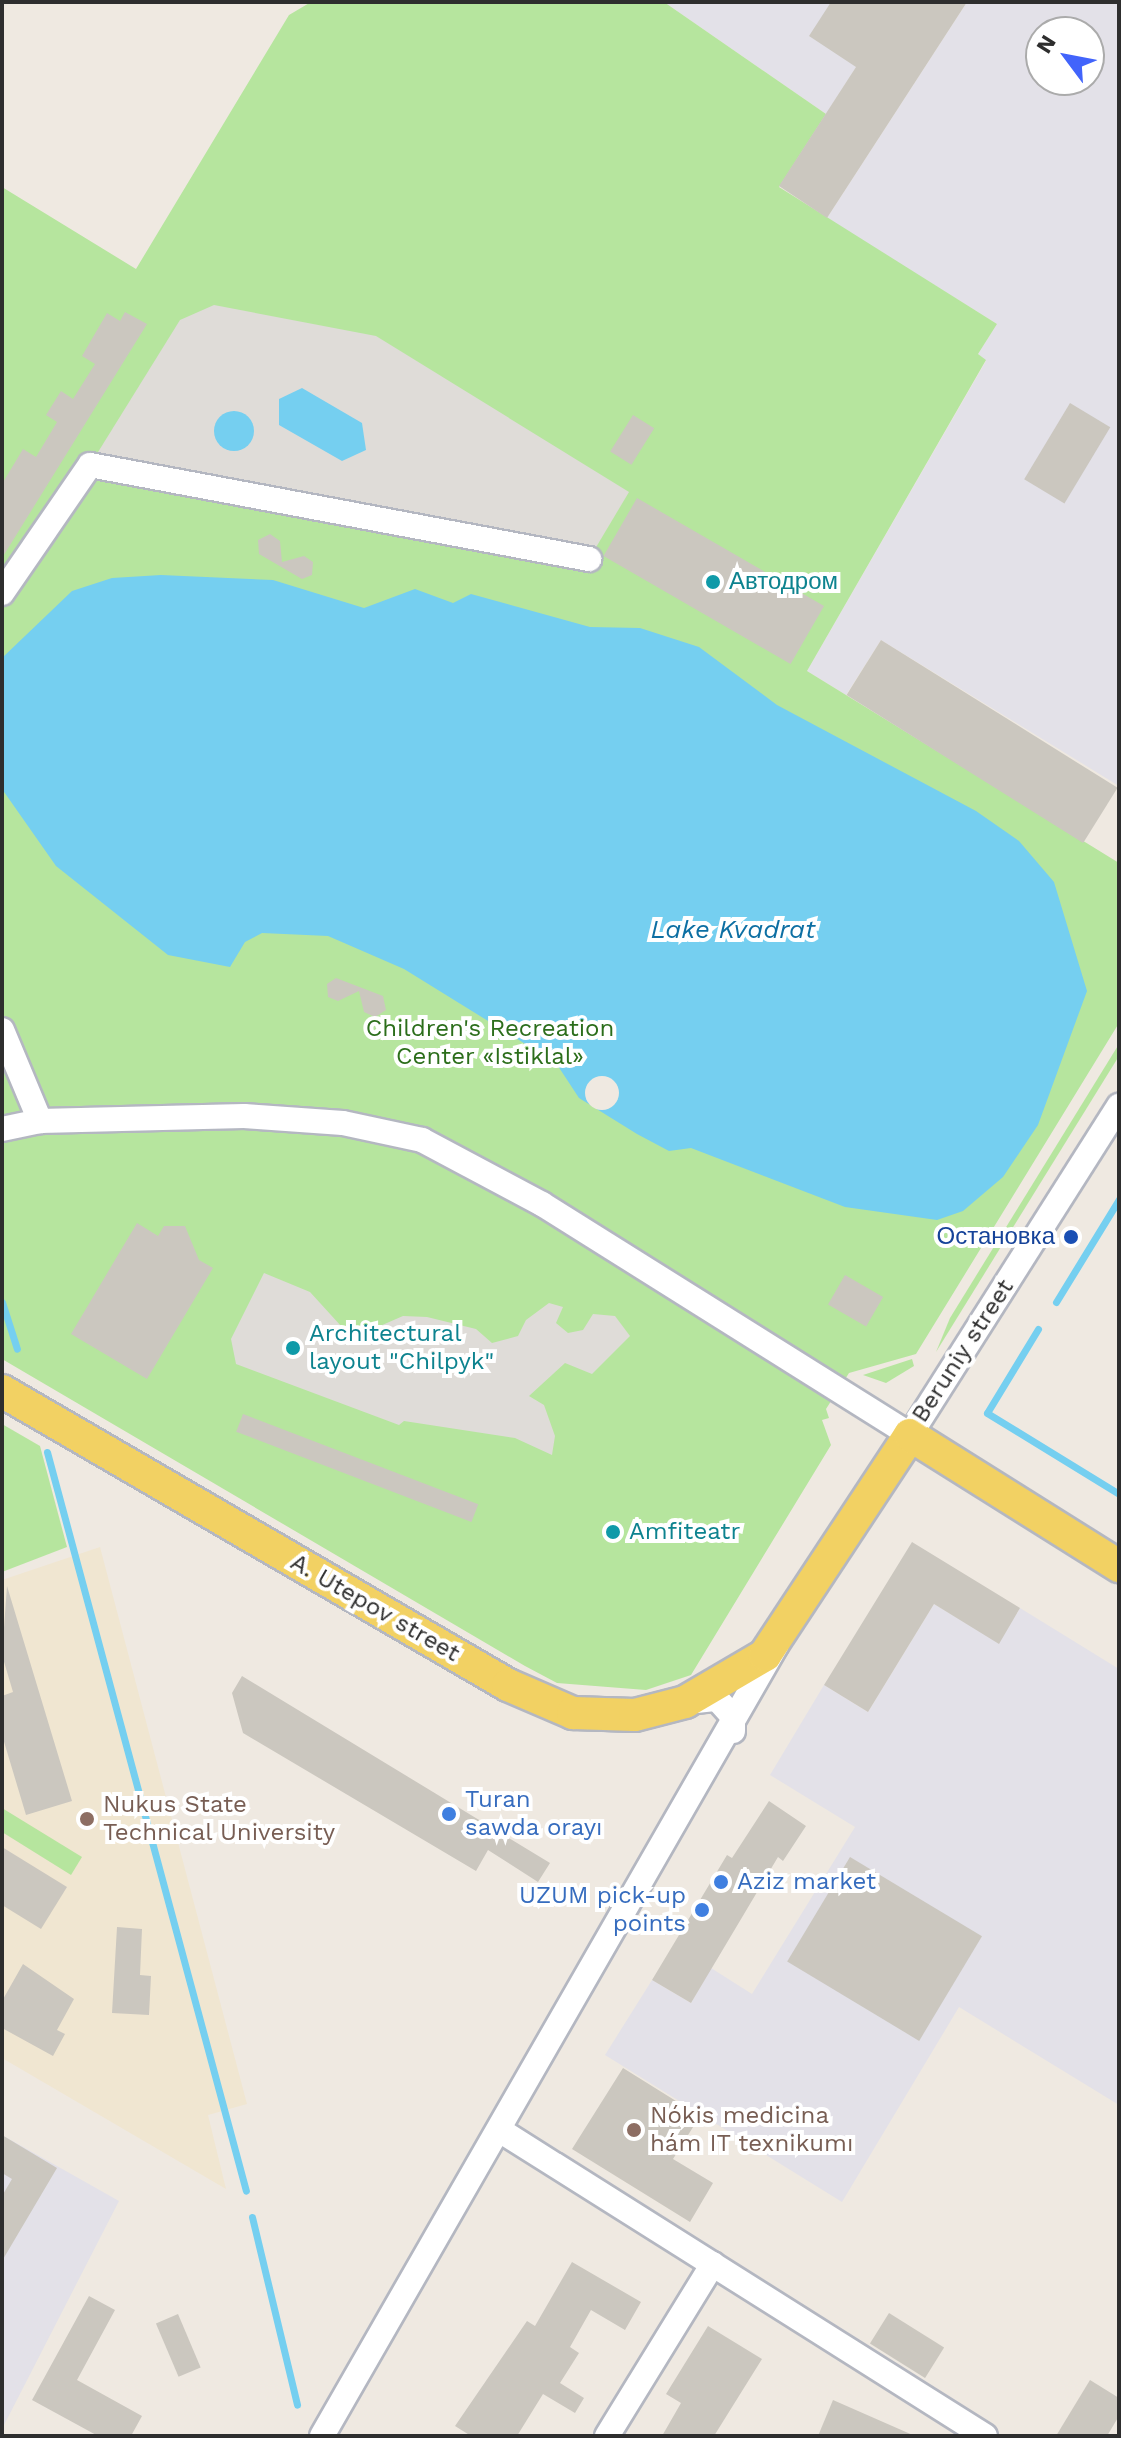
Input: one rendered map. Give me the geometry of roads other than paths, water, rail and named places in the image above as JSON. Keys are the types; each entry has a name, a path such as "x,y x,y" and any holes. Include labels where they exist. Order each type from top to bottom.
{"main road":[{"name":"A. Utepov street","path":"2,1391 508,1685 573,1713 635,1715 685,1702 775,1642 910,1435"},
{"path":"910,1435 1119,1566"}],"street":[{"path":"2,593 90,465 589,559"},
{"path":"2,1030 40,1121"},
{"name":"Beruniy street","path":"910,1435 1119,1106"},
{"path":"2,1129 40,1121 244,1116 343,1123 422,1140 542,1204 910,1435"},
{"path":"332,2430 733,1731 775,1642"},
{"path":"685,1702 717,1699 733,1717 733,1731"},
{"path":"501,2131 985,2436"},
{"path":"607,2436 713,2264"}],"water":[{"path":"302,388 362,423 366,450 342,461 279,425 279,399"},
{"path":"234,411 248,417 254,431 248,445 234,451 220,445 214,431 220,417"},
{"name":"Lake Kvadrat","path":"161,575 273,580 364,608 415,589 453,603 471,594 590,627 640,628 699,647 777,705 976,811 1019,841 1054,882 1087,991 1038,1125 1003,1177 963,1211 937,1220 845,1207 691,1148 669,1151 579,1098 556,1063 404,969 328,936 262,933 245,942 230,967 168,955 56,866 2,789 2,658 72,591 112,578"}],"waterway":[{"path":"1056,1302 1119,1199"},
{"path":"2,1302 17,1349"},
{"path":"1038,1329 987,1413 1119,1494"},
{"path":"47,1452 246,2191"},
{"path":"252,2217 297,2405"}],"place":[{"name":"Автодром","path":"713,582"},
{"name":"Остановка","path":"1071,1237"},
{"name":"Architectural layout \"Chilpyk\"","path":"293,1348"},
{"name":"Amfiteatr","path":"613,1532"},
{"name":"Turan sawda orayı","path":"449,1814"},
{"name":"Nukus State Technical University","path":"87,1819"},
{"name":"Aziz market","path":"721,1882"},
{"name":"UZUM pick-up points","path":"702,1910"},
{"name":"Nókis medicina hám IT texnikumı","path":"634,2130"}],"park label":[{"name":"Children's Recreation Center «Istiklal»","path":"490,1043"}]}
